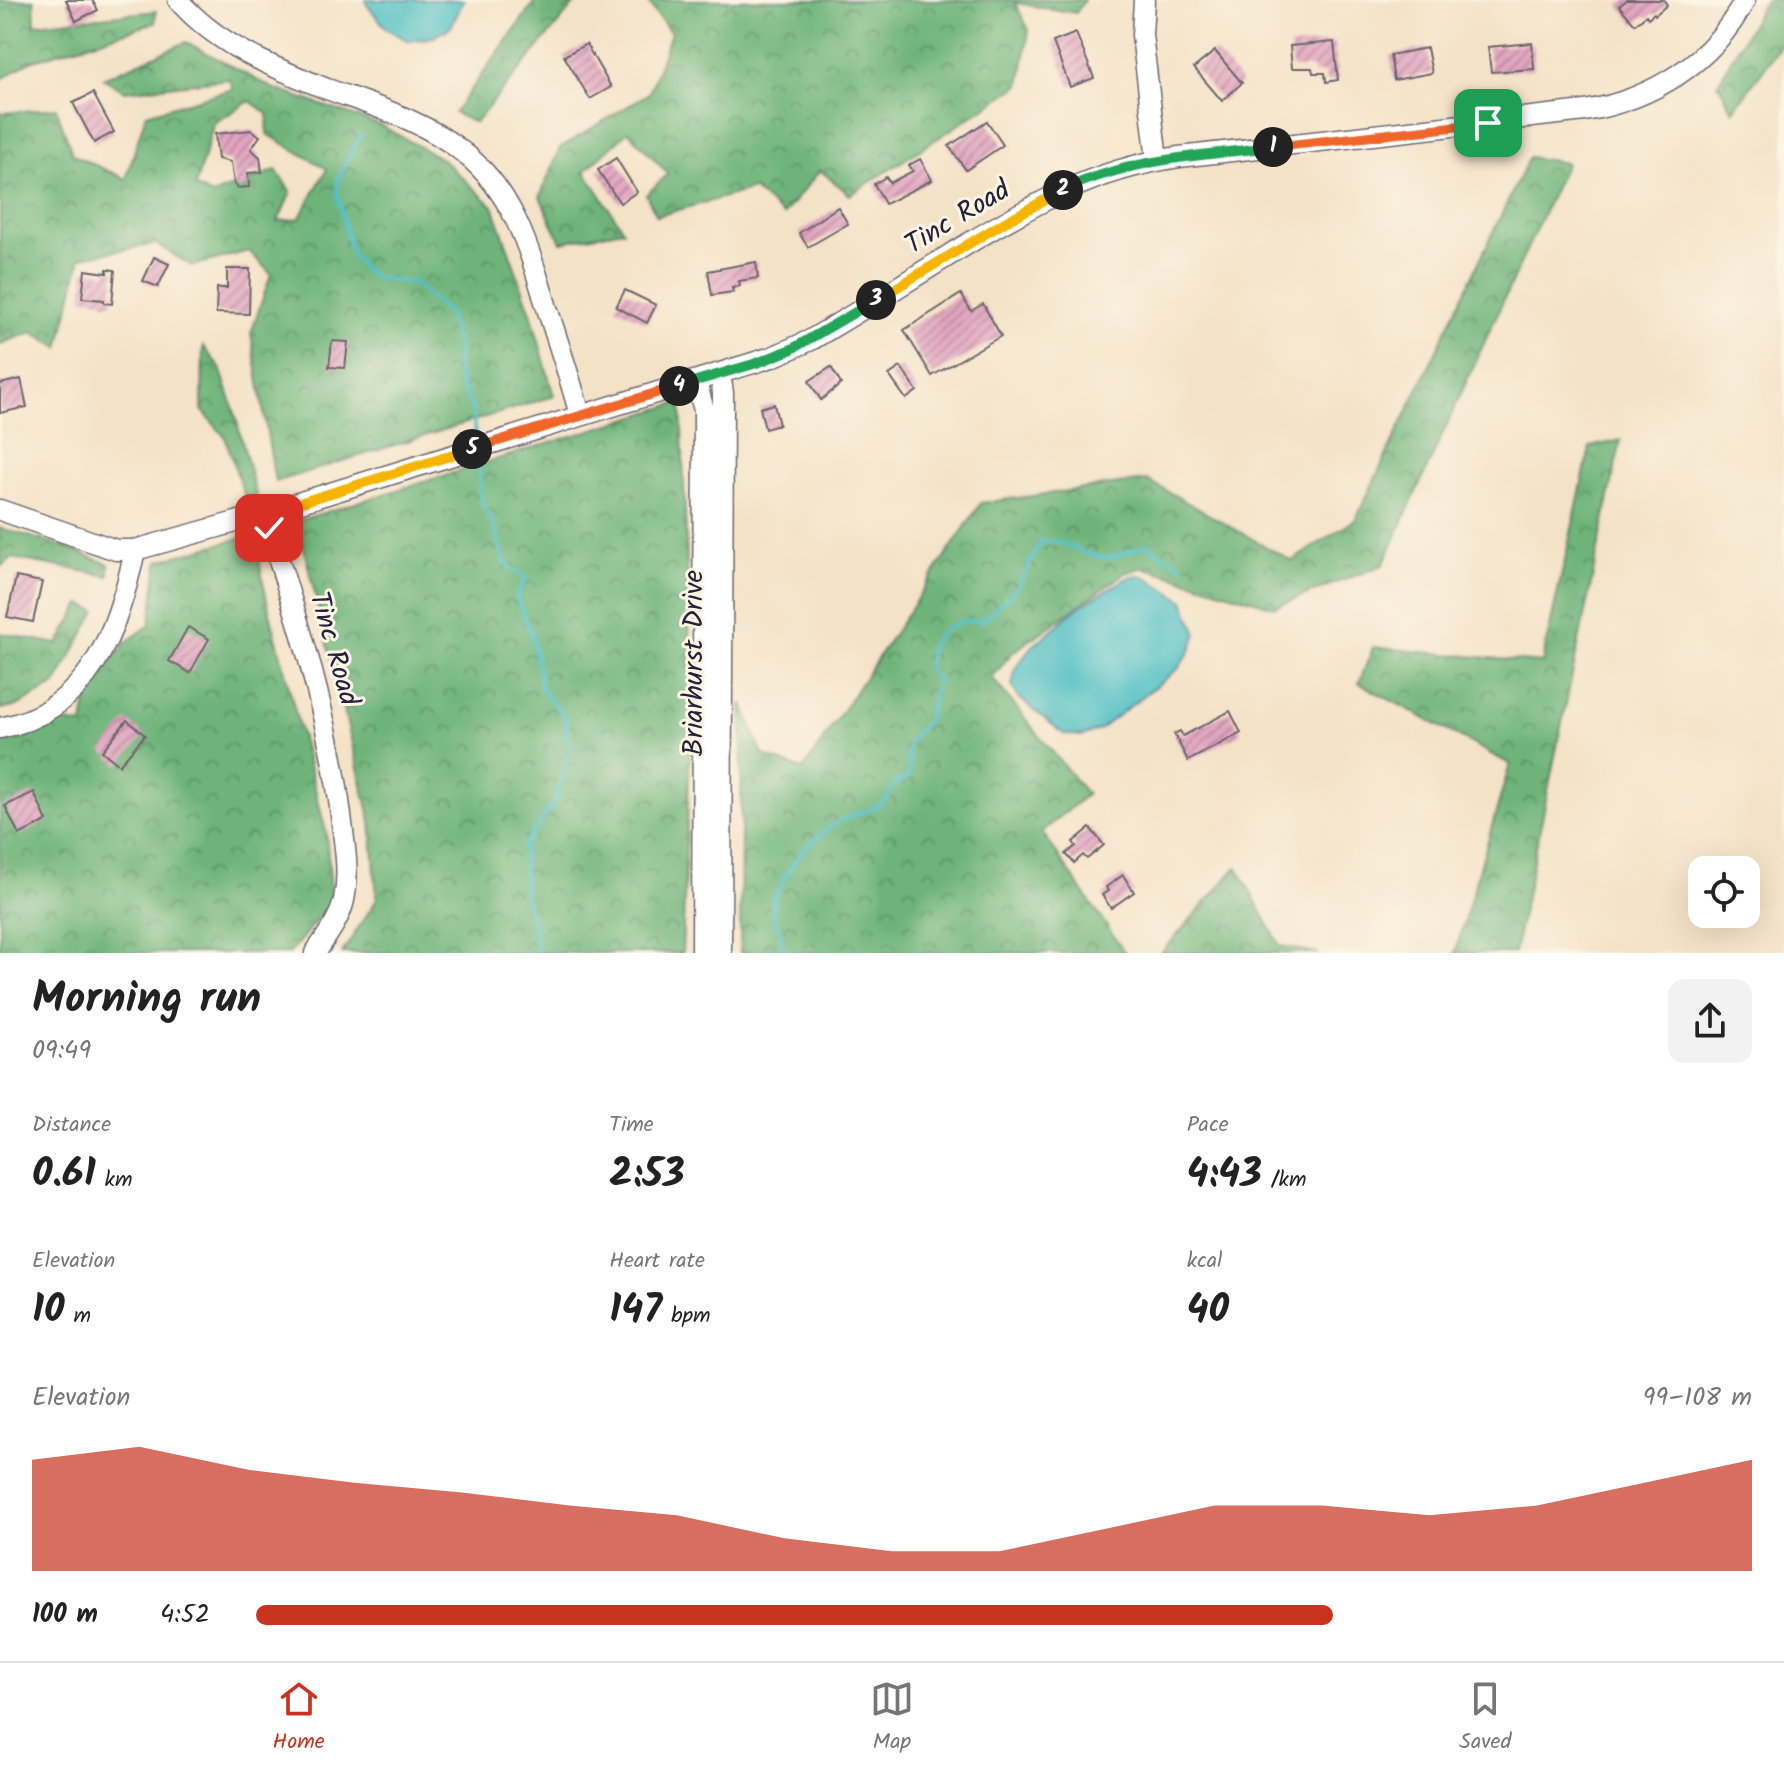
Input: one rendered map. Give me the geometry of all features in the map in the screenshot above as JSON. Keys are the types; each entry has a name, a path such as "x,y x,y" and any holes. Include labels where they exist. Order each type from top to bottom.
{"street":[{"path":"178,0 207,30 251,58 417,125 465,153 501,191 517,219 530,249 580,415"},
{"path":"1144,0 1142,35 1157,160"},
{"name":"Tinc Road","path":"315,953 337,920 344,903 347,865 329,741 264,514 772,357 811,340 1053,195 1098,176 1157,160 1605,108 1651,92 1684,72 1722,35 1745,0"},
{"name":"Briarhurst Drive","path":"720,374 723,393 721,953"},
{"name":"Briarhurst Drive","path":"696,381 704,410 705,439 702,953"},
{"path":"0,510 116,550 135,550 264,514"},
{"path":"0,728 37,718 80,686 113,622 135,550"}],"green space":[{"path":"0,0 34,0 35,24 156,11 155,23 31,61 0,80"},
{"path":"536,0 578,0 475,123 454,113"},
{"path":"646,0 1084,0 1076,13 1015,3 1029,30 1020,85 850,195 820,170 783,215 753,189 657,216 646,195 668,174 628,131 585,171 623,230 561,242 540,197 560,148 649,93 671,33"},
{"path":"1765,0 1784,0 1784,41 1733,111 1718,83"},
{"path":"186,42 272,88 380,125 442,159 493,206 531,313 554,396 275,482 251,333 271,274 249,251 192,266 156,244 81,257 59,348 32,332 0,344 0,110 1,113 56,108 73,155 126,179 146,114 233,89 229,79 124,91 103,78","holes":["250,101 268,114 267,134 327,169 299,219 278,221 291,192 276,170 212,195 195,187 214,123"]},
{"path":"1529,157 1566,163 1383,565 1274,607 1143,567 1125,573 1012,653 992,678 1087,794 1042,832 1125,953 740,953 742,702 763,755 803,770 981,503 1147,480 1292,561 1356,519"},
{"path":"203,346 220,368 257,498 246,501 225,437 202,410"},
{"path":"681,402 692,702 682,953 342,953 377,899 371,821 297,521"},
{"path":"1621,440 1514,953 1455,953 1510,764 1359,683 1373,647 1542,663 1590,447"},
{"path":"0,528 109,564 109,576 12,558 0,567"},
{"path":"254,534 267,601 326,832 332,901 290,953 0,953 0,741 20,740 56,720 83,725 88,693 125,643 150,625 158,561"},
{"path":"81,604 96,611 55,685 15,707 0,709 0,633 58,644"},
{"path":"1237,867 1280,946 1319,953 1161,953"}],"water":[{"path":"366,0 464,0 451,27 434,37 409,41 387,29"},
{"path":"1139,575 1184,601 1197,634 1190,651 1178,669 1099,730 1082,736 1064,734 1019,698 1012,686 1016,667 1032,647 1077,608 1129,577"}],"building":[{"path":"66,0 92,0 98,10 76,21"},
{"path":"1627,0 1664,0 1667,5 1655,15 1648,18 1646,15 1635,24 1619,6"},
{"path":"1076,33 1094,78 1070,87 1053,42"},
{"path":"1334,42 1338,80 1326,82 1325,73 1313,73 1312,68 1292,68 1290,46"},
{"path":"1532,43 1534,69 1491,72 1488,47"},
{"path":"586,44 611,87 590,99 564,56"},
{"path":"1427,48 1432,73 1394,80 1390,55"},
{"path":"1215,51 1242,83 1222,101 1194,68"},
{"path":"93,93 114,132 94,143 73,103"},
{"path":"987,121 1003,145 966,170 949,146"},
{"path":"251,130 260,136 251,149 260,157 262,172 248,173 249,187 238,188 234,184 231,162 218,159 215,134"},
{"path":"616,158 637,192 620,203 598,170"},
{"path":"920,159 932,180 885,204 874,184 886,177 890,183 913,171 909,165"},
{"path":"838,207 848,224 808,247 799,233"},
{"path":"154,257 169,264 158,287 143,281"},
{"path":"756,262 758,278 739,281 740,286 732,288 733,292 712,295 708,271"},
{"path":"107,269 115,270 112,304 82,298 85,270 107,273"},
{"path":"227,269 250,269 249,314 216,313 217,288 227,288"},
{"path":"625,290 656,305 647,323 616,307"},
{"path":"961,294 971,311 983,304 1001,336 932,376 904,330"},
{"path":"332,341 348,342 345,368 329,367"},
{"path":"831,367 841,384 821,400 809,381"},
{"path":"901,367 917,391 906,399 889,375"},
{"path":"21,379 27,407 0,413 0,384"},
{"path":"774,404 779,425 765,429 760,408"},
{"path":"16,577 42,582 33,622 7,617"},
{"path":"188,627 209,639 190,673 169,661"},
{"path":"1230,711 1241,733 1188,761 1174,734 1180,731 1183,736"},
{"path":"127,720 145,735 119,765 102,751"},
{"path":"34,792 47,821 19,835 5,806"},
{"path":"1090,828 1104,845 1087,859 1083,855 1074,863 1066,854 1076,846 1073,842"},
{"path":"1123,875 1134,892 1111,908 1102,895 1108,891 1106,887"}],"waterway":[{"path":"361,134 338,179 337,193 351,252 364,270 374,277 414,283 448,313 459,351 457,366 460,384 472,407 475,435"},
{"path":"479,460 481,501 494,527 504,562 526,579 516,597 532,635 542,690 565,717 565,737 571,746 553,805 523,846 525,898 534,927 537,953"},
{"path":"779,953 781,939 773,905 783,879 796,859 838,822 875,808 886,799 896,782 906,780 910,767 909,743 925,724 938,682 927,666 931,646 939,634 960,622 981,622 1017,588 1041,541 1062,543 1094,556 1109,558 1147,545 1184,567"}],"route":[{"path":"269,528 264,514 757,363 792,349 1037,203 1098,176 1179,157 1488,123"}]}
